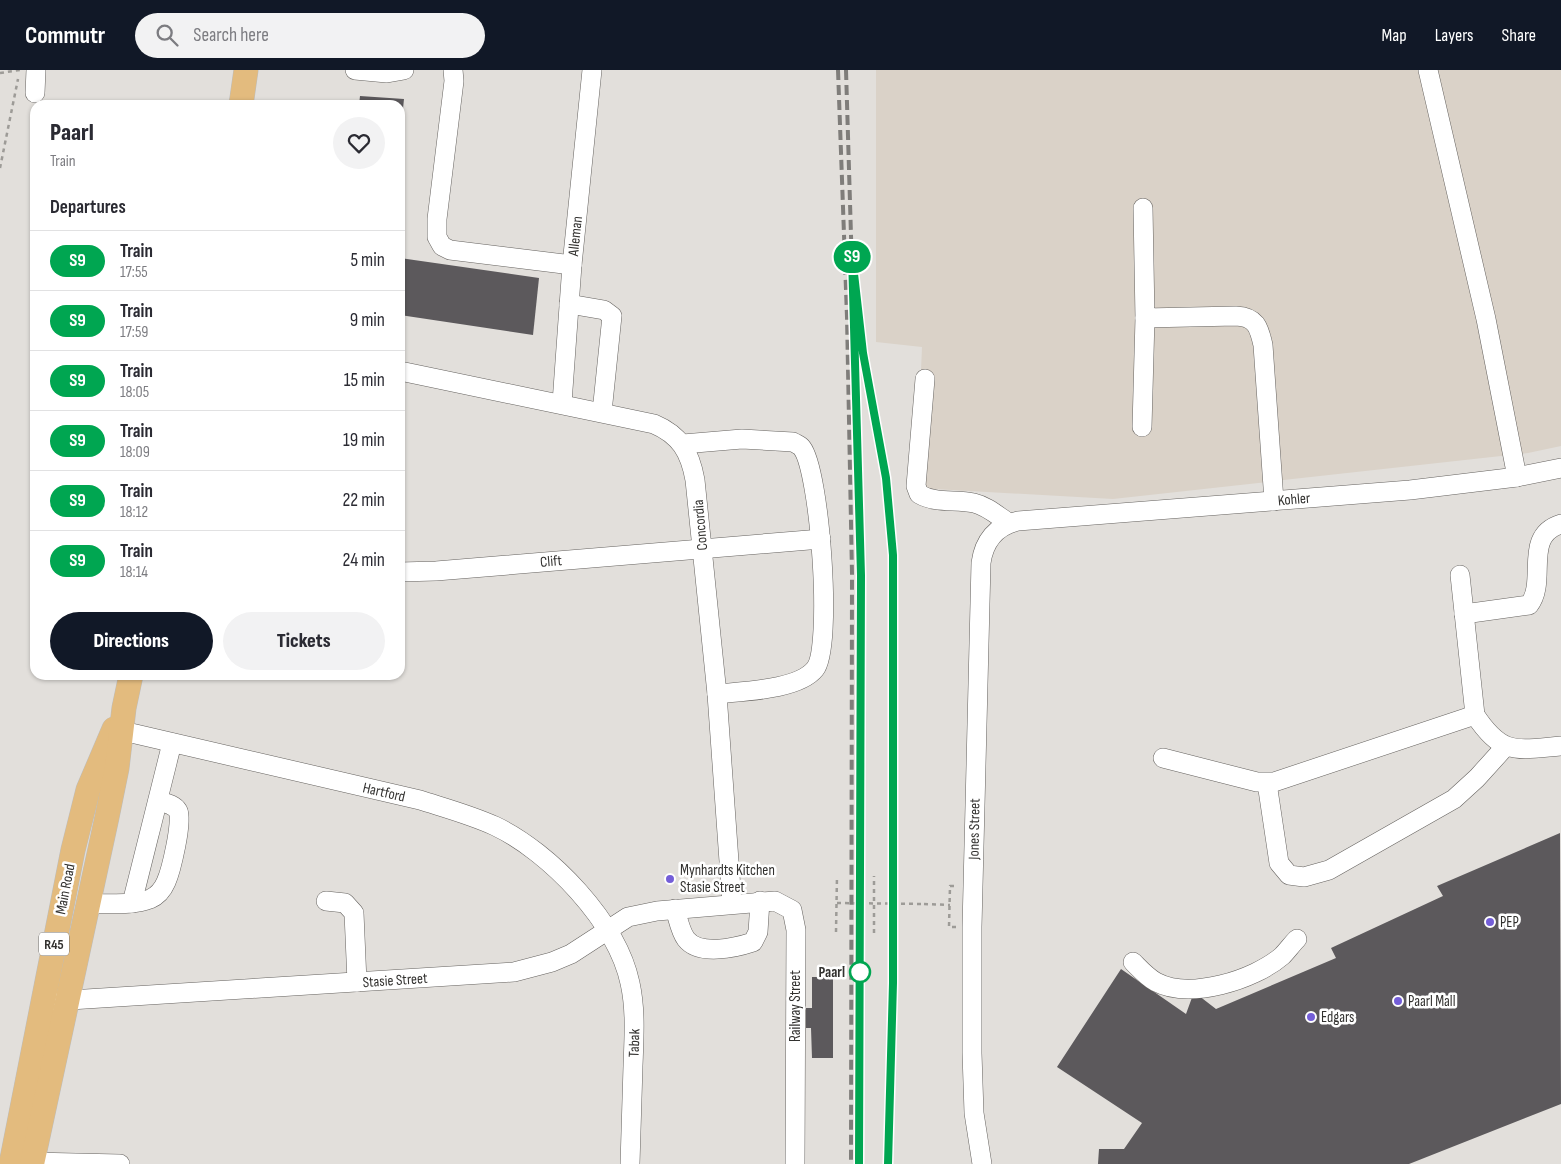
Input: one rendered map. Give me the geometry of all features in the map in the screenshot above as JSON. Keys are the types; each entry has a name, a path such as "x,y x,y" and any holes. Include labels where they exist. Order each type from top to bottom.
{"main road":[{"path":"242,100 246,70"},
{"name":"Main Road","path":"22,1162 66,1001 89,904 117,768 120,722 130,680"},
{"name":"Main Road","path":"22,1162 42,1002 73,850 86,798 120,722"}],"street":[{"path":"35,94 36,70"},
{"path":"355,70 397,73 404,70"},
{"path":"453,70 454,81 437,219 437,237 442,246 450,250 572,265"},
{"name":"Alleman","path":"562,403 572,265 592,70"},
{"path":"1428,70 1486,319 1517,477"},
{"path":"1142,427 1145,318 1143,208"},
{"path":"569,304 604,310 612,316 602,412"},
{"path":"1145,318 1236,316 1249,318 1258,326 1263,346 1274,501"},
{"name":"Concordia","path":"405,372 562,403 654,424 668,430 683,444 692,461 696,480 717,694 732,903"},
{"path":"925,379 916,486 919,494 936,500 975,503 1018,522"},
{"path":"683,444 742,439 799,445 805,454 815,499 821,539 823,558 822,646 819,662 814,670 807,676 792,682 762,689 717,694"},
{"name":"Kohler","path":"1018,522 1410,490 1517,477 1561,468"},
{"name":"Jones Street","path":"982,1164 974,1113 972,1053 972,927 981,563 986,543 993,534 1018,522"},
{"path":"1464,614 1529,605 1534,598 1537,551 1541,540 1550,528 1561,524"},
{"name":"Clift","path":"405,572 821,539"},
{"path":"1460,575 1476,714 1487,732 1505,746 1518,749 1561,746"},
{"path":"1163,758 1267,783 1290,779 1367,750 1476,714"},
{"name":"Hartford","path":"120,722 172,743 420,800 463,813 495,826 515,837 566,879 606,929"},
{"path":"132,903 172,743"},
{"path":"1267,783 1279,863 1289,876 1304,877 1329,870 1454,799 1477,778 1505,746"},
{"path":"89,904 132,903 151,899 161,891 167,881 179,815 172,806 158,802"},
{"path":"326,901 345,903 354,913 357,982"},
{"path":"675,909 686,940 695,946 715,948 747,944 756,938 760,901"},
{"name":"Railway Street","path":"732,903 775,901 788,906 792,910 796,930 795,1164"},
{"name":"Stasie Street","path":"42,1002 514,972 552,962 571,954 606,929 628,917 675,909 732,903"},
{"name":"Tabak","path":"606,929 623,959 634,1004 630,1164"},
{"path":"1133,962 1150,978 1169,987 1212,986 1238,980 1258,971 1282,956 1297,939"},
{"path":"22,1162 120,1164"}],"path":[{"path":"0,73 20,70 0,168"},
{"path":"836,932 837,876"},
{"path":"874,876 874,933"},
{"path":"837,903 950,904"}],"shaded area":[{"path":"876,70 1561,70 1561,446 1528,453 1113,499 916,488 922,347 876,342"}],"building":[{"path":"360,96 404,99 404,100 360,100"},
{"path":"405,259 539,278 533,335 405,316"},
{"name":"Paarl Mall","path":"1560,833 1561,1104 1409,1164 1098,1164 1099,1149 1124,1149 1142,1123 1057,1067 1121,969 1186,1014 1194,992 1216,1009 1336,958 1331,948 1443,896 1437,886"},
{"path":"812,977 833,977 833,1058 812,1058 811,1028 806,1028 806,1008 812,1008"}],"railway":[{"path":"838,70 847,317 852,574 851,1164"},
{"path":"846,70 853,302"},
{"path":"856,294 863,353 886,478 893,555 893,983 888,1164"},
{"path":"857,427 861,575 859,1164"}],"train":[{"name":"S9","path":"859,1164 861,575 852,256 863,353 886,478 893,555 893,983 888,1164"}],"place":[{"name":"Mynhardts Kitchen Stasie Street","path":"670,879"},
{"name":"PEP","path":"1490,922"},
{"name":"Paarl","path":"860,972"},
{"name":"Paarl Mall","path":"1398,1001"},
{"name":"Edgars","path":"1311,1017"}]}
